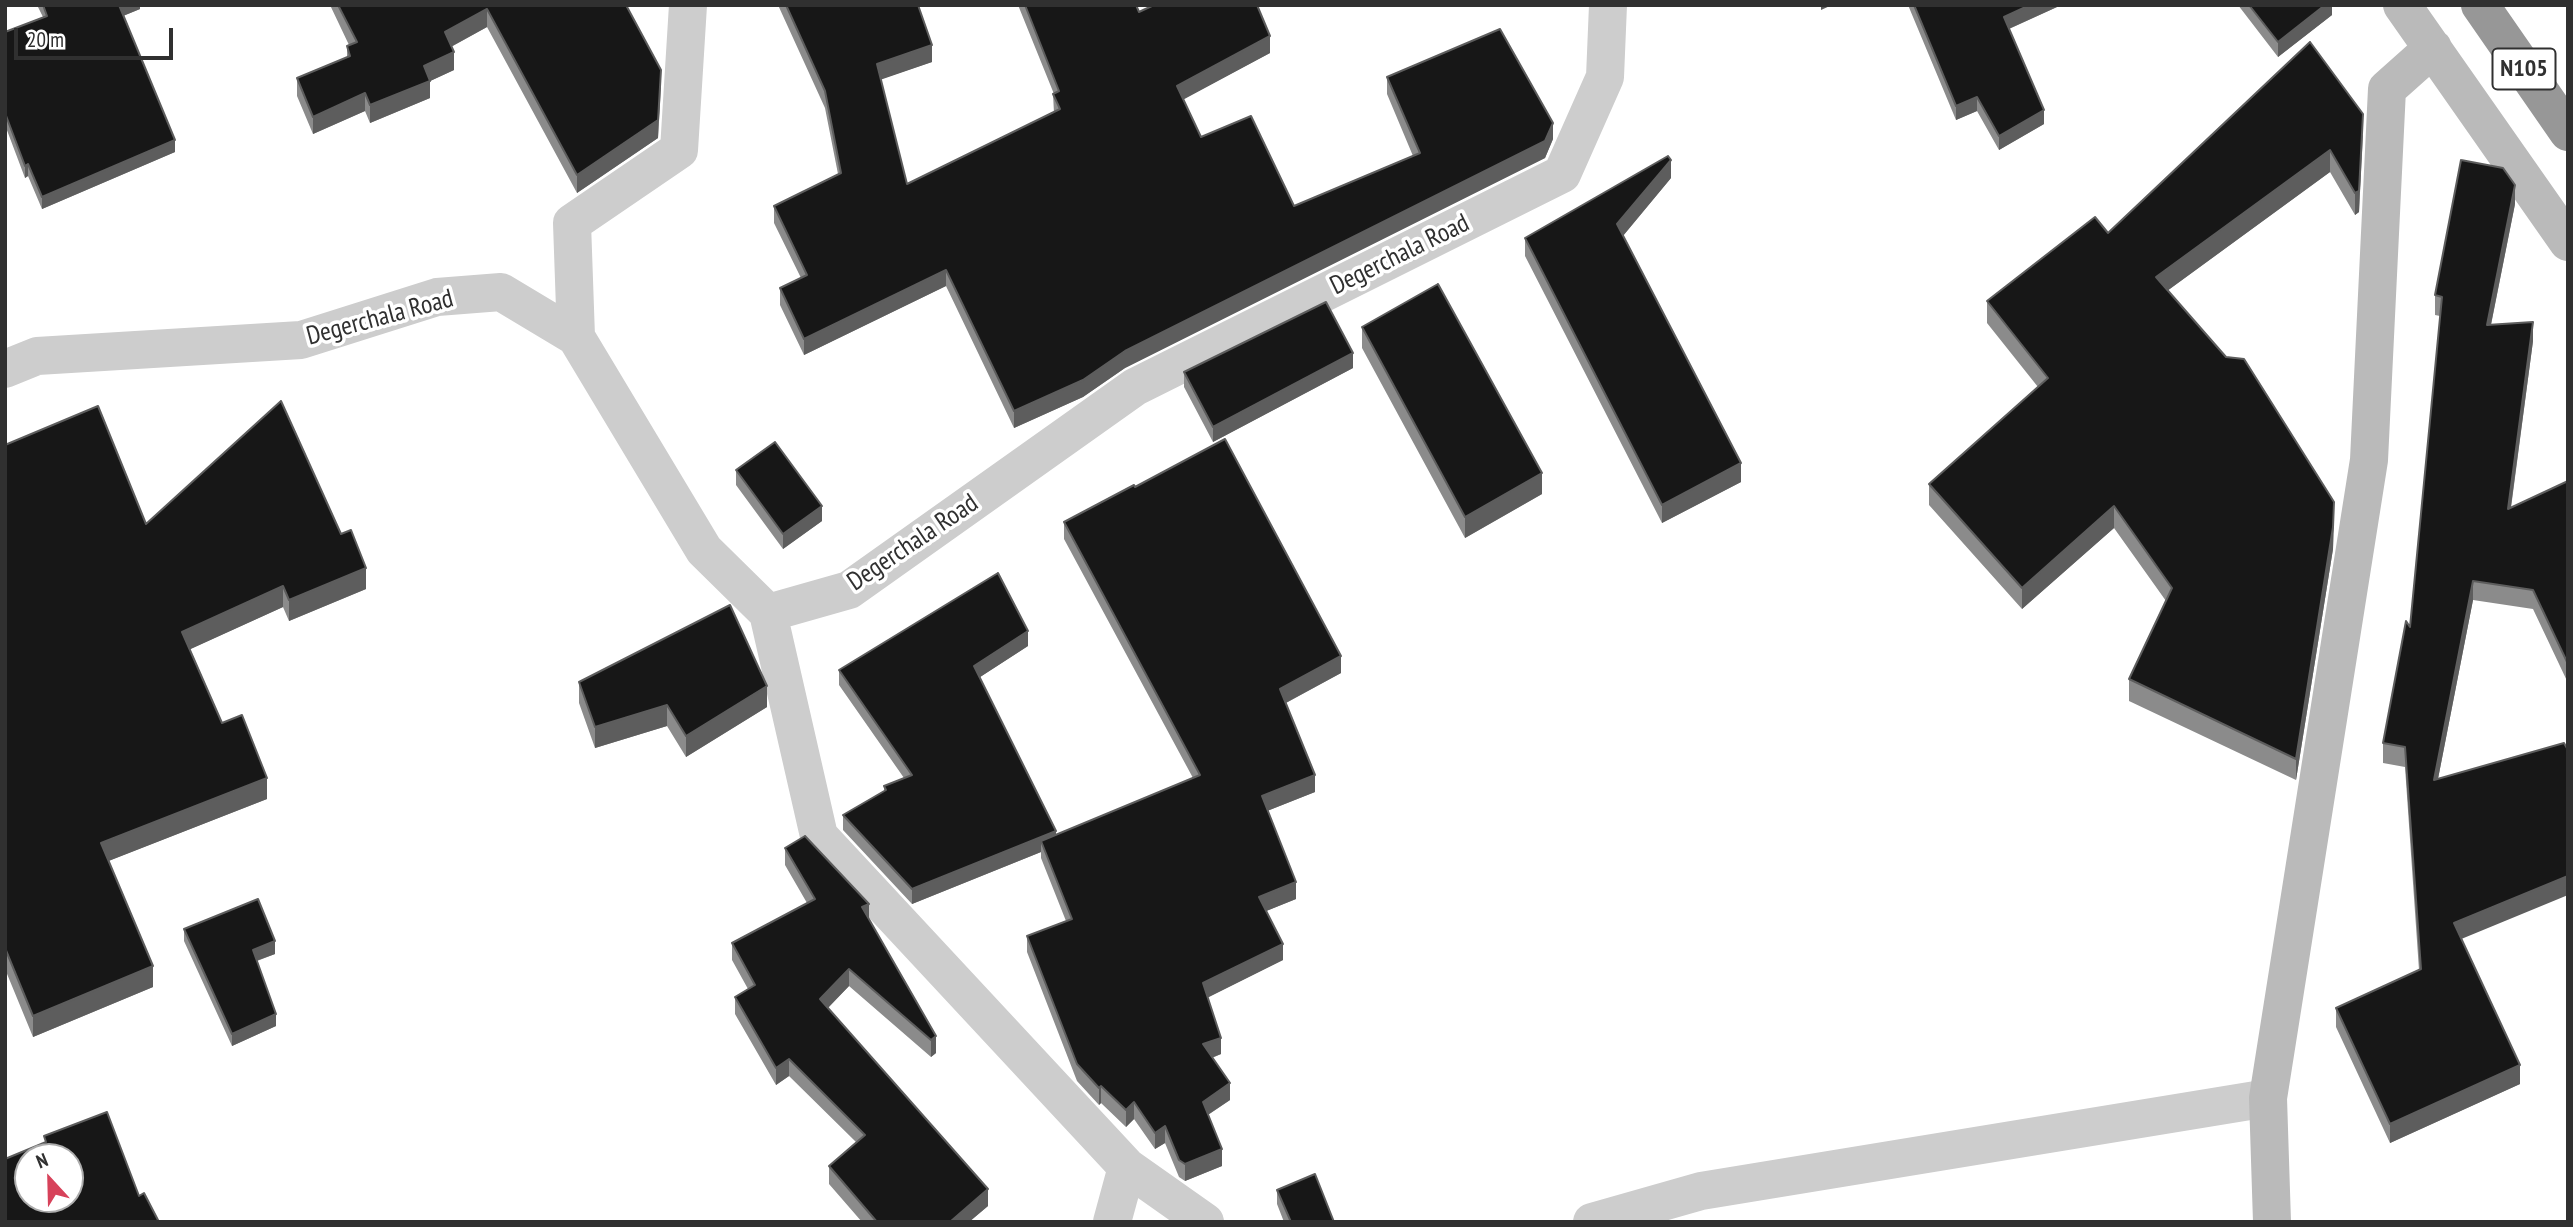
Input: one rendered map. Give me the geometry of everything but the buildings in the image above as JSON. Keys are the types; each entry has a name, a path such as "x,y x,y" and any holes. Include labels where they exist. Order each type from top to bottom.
{"highway":[{"name":"N105","path":"2480,5 2568,132"}],"main road":[{"path":"2402,5 2568,242"},
{"path":"2272,1222 2268,1098 2369,460 2387,89 2433,48"}],"street":[{"path":"576,337 572,223 679,150 688,5"},
{"name":"Degerchala Road","path":"5,369 37,356 301,340 437,297 501,292 576,337 704,550 768,613 849,590 1135,387 1563,174 1605,76 1608,5"},
{"path":"768,613 819,836 1127,1167 1205,1222"},
{"path":"1592,1222 1701,1191 2268,1098"},
{"path":"1112,1222 1127,1167"}]}
